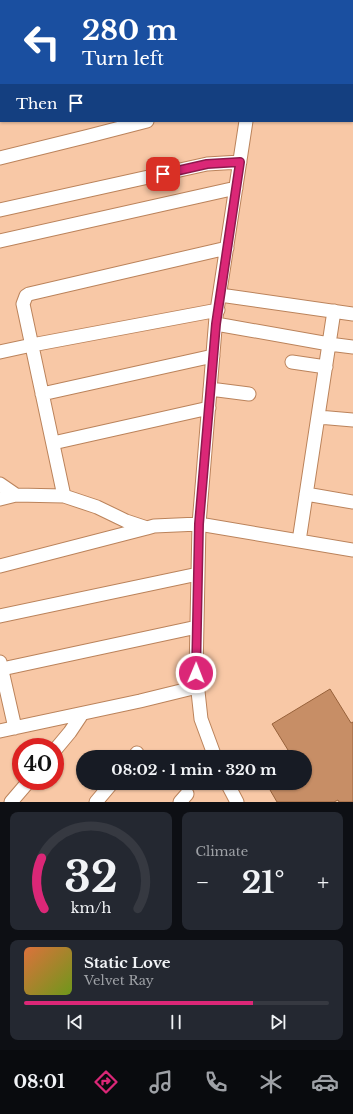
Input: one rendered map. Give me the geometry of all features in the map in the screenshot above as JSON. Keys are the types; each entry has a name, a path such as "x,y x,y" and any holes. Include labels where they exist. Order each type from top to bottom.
{"street":[{"path":"0,158 142,122"},
{"path":"212,750 201,719 196,673 199,524 216,324 246,122"},
{"path":"0,210 207,164 240,162"},
{"path":"0,241 236,188"},
{"path":"64,496 23,304 26,296 29,294 227,248"},
{"path":"220,295 353,314"},
{"path":"0,352 32,344 218,310"},
{"path":"299,540 334,312"},
{"path":"216,324 353,347"},
{"path":"42,394 213,356"},
{"path":"292,362 326,366"},
{"path":"210,389 249,394"},
{"path":"53,443 209,408"},
{"path":"318,417 353,420"},
{"path":"0,484 16,495"},
{"path":"306,494 353,502"},
{"path":"0,499 16,495 64,496 147,528"},
{"path":"0,566 154,526 199,524 353,550"},
{"path":"0,616 198,574"},
{"path":"15,728 1,666 197,627"},
{"path":"0,731 82,714 197,687"},
{"path":"64,739 82,714"},
{"path":"11,802 21,790"},
{"path":"96,802 106,790"},
{"path":"231,790 237,802"}],"building":[{"path":"330,689 351,723 353,722 353,802 339,802 338,800 334,802 277,802 270,790 312,790 312,750 288,750 272,724"}],"route":[{"path":"163,174 207,164 240,162 216,317 199,524 196,673"}]}
